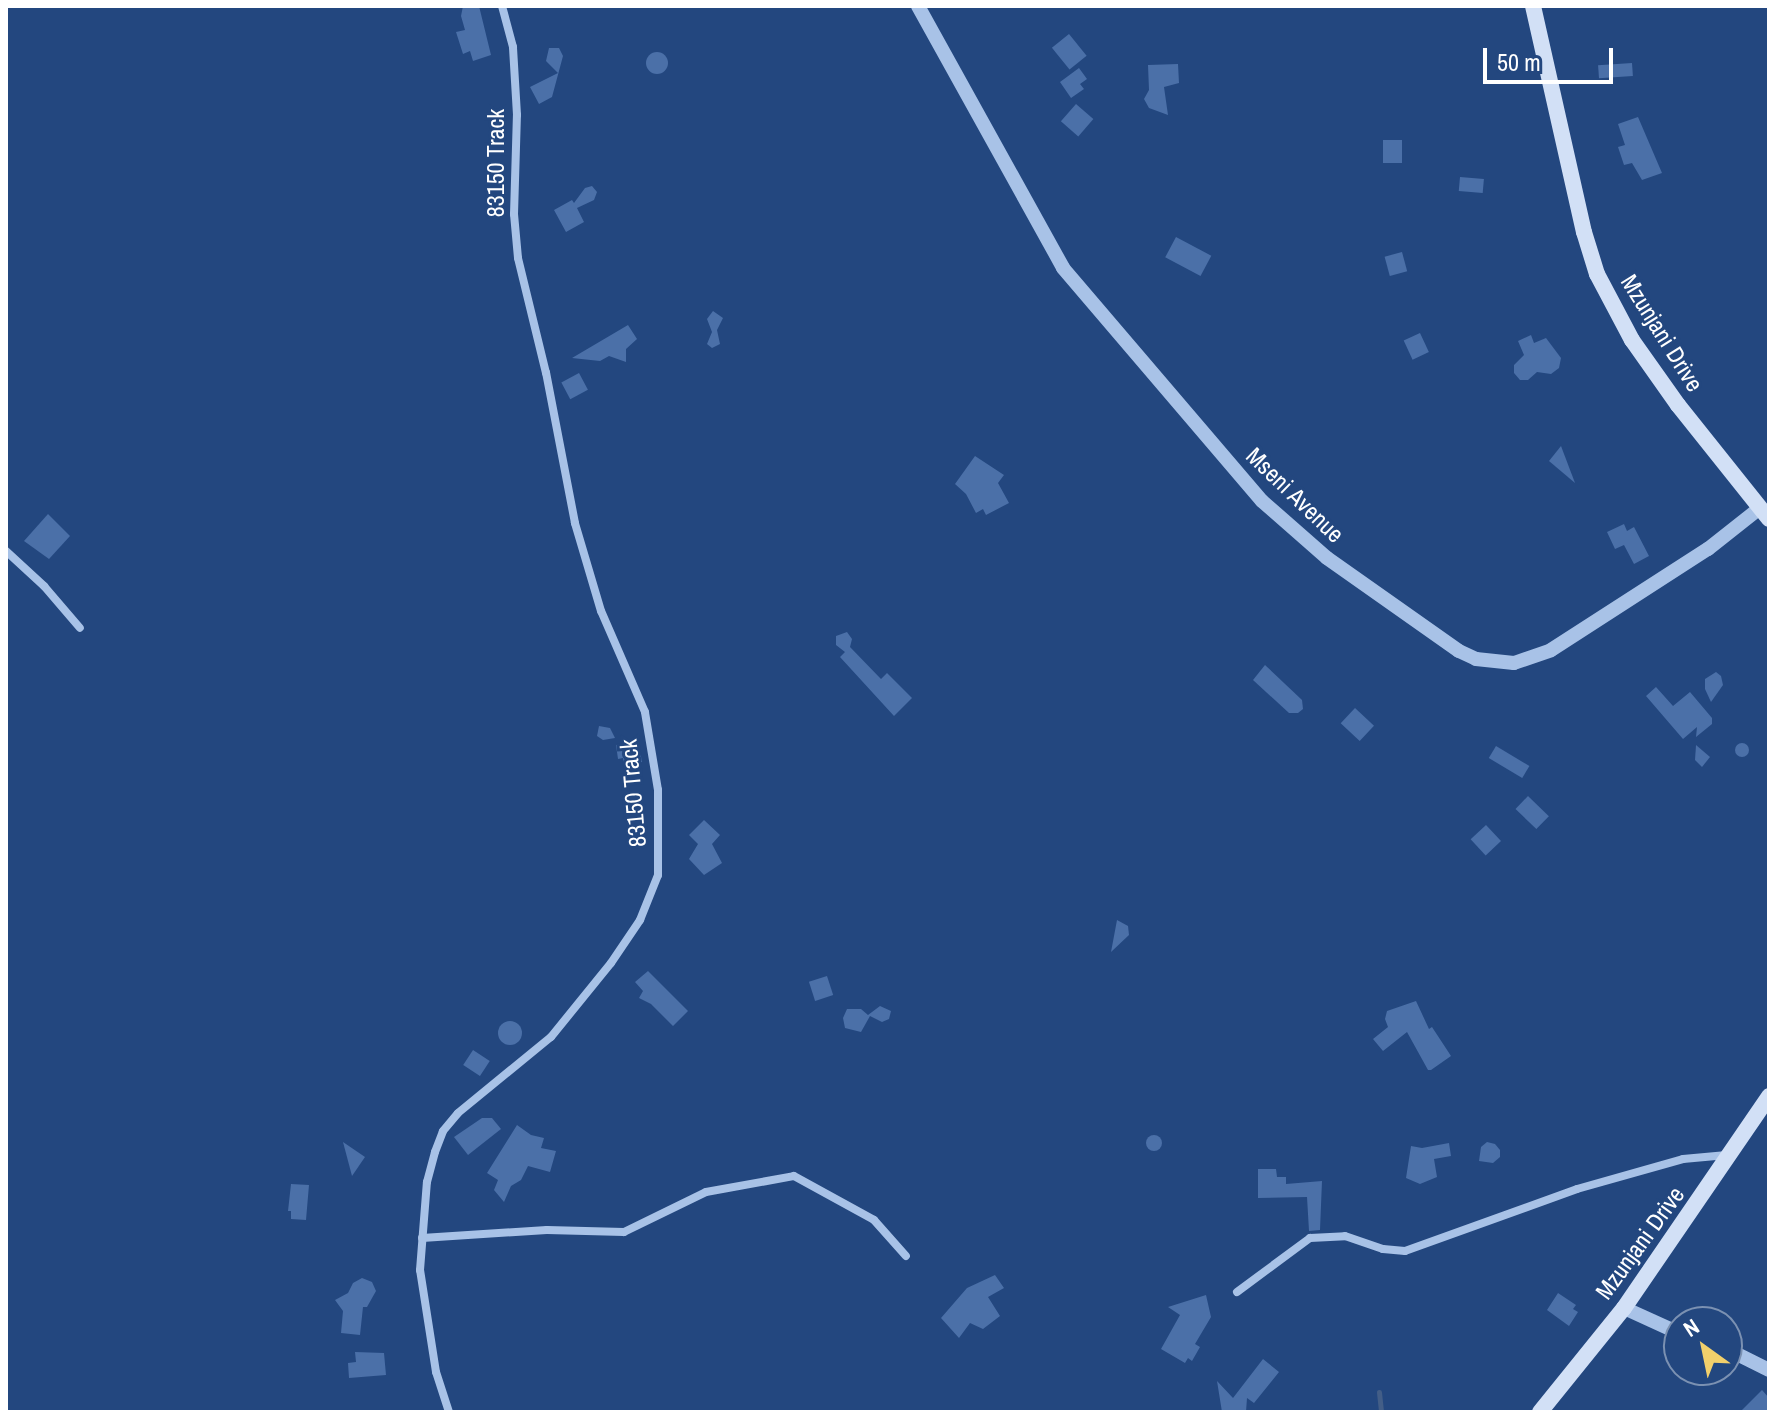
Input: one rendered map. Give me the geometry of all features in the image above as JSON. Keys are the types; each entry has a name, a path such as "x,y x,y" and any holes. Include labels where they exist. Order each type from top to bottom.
{"main road":[{"name":"Mzunjani Drive","path":"1533,6 1584,232 1597,274 1632,340 1678,405 1765,513"},
{"name":"Mzunjani Drive","path":"1540,1412 1624,1308 1769,1096"}],"street":[{"name":"83150 Track","path":"449,1412 436,1372 420,1270 427,1182 443,1131 458,1113 551,1037 623,946 652,894 658,875 658,790 645,712 601,611 575,523 546,373 518,258 514,214 517,115 513,47 502,6"},
{"name":"Mseni Avenue","path":"918,6 1063,268 1262,501 1327,558 1459,651 1476,659 1514,663 1551,650 1765,513"},
{"path":"6,551 44,586 80,628"},
{"path":"1237,1292 1310,1238 1345,1236 1383,1249 1405,1251 1604,1181 1683,1159 1732,1154"},
{"path":"422,1238 547,1230 624,1232 706,1192 794,1176 874,1220 906,1256"},
{"path":"1624,1308 1663,1326"},
{"path":"1743,1357 1769,1370"}],"building":[{"path":"463,6 479,6 491,55 473,61 470,51 463,54 456,32 465,30 461,16"},
{"path":"1069,34 1087,56 1070,70 1052,48"},
{"path":"549,48 559,48 563,56 552,97 539,104 530,87 558,73 546,61"},
{"path":"657,52 665,55 668,63 665,71 657,74 649,71 646,63 649,55"},
{"path":"1632,63 1633,76 1599,78 1598,65"},
{"path":"1178,64 1179,83 1164,87 1168,115 1149,108 1144,99 1149,90 1148,65"},
{"path":"1079,68 1087,79 1080,84 1084,89 1071,98 1060,82"},
{"path":"1076,104 1093,119 1078,136 1061,121"},
{"path":"1638,117 1662,173 1642,180 1632,163 1624,165 1618,147 1625,145 1618,124"},
{"path":"1383,140 1402,140 1402,163 1383,163"},
{"path":"1460,177 1484,179 1483,193 1459,191"},
{"path":"592,186 597,192 594,200 577,208 584,222 566,232 554,210 572,200 574,203 585,188"},
{"path":"1176,237 1211,256 1201,276 1165,257"},
{"path":"1402,252 1407,271 1390,276 1385,257"},
{"path":"713,311 723,318 717,330 720,344 712,348 707,344 712,332 707,319"},
{"path":"628,325 637,339 626,349 626,362 609,356 600,361 572,358"},
{"path":"1420,333 1429,352 1413,360 1404,341"},
{"path":"1531,335 1534,343 1546,338 1561,358 1559,368 1551,374 1537,372 1528,380 1520,380 1514,373 1514,365 1524,355 1518,341"},
{"path":"579,373 588,390 570,399 561,382"},
{"path":"1561,446 1575,483 1549,461"},
{"path":"975,456 1004,475 998,483 1009,503 986,515 983,509 976,513 966,494 955,484"},
{"path":"48,514 70,536 49,559 24,541"},
{"path":"1624,524 1627,531 1634,527 1649,556 1634,564 1624,545 1615,549 1607,532"},
{"path":"847,632 852,639 850,647 881,679 887,673 912,698 894,716 840,657 845,652 836,645 836,636"},
{"path":"1265,665 1302,700 1303,709 1298,713 1289,713 1253,680"},
{"path":"1716,672 1721,676 1723,685 1711,702 1705,689 1705,679"},
{"path":"1656,687 1673,706 1690,692 1712,718 1712,724 1696,737 1697,727 1683,739 1646,696"},
{"path":"1355,708 1374,726 1360,741 1341,723"},
{"path":"599,726 610,728 615,738 603,740 597,736"},
{"path":"638,741 642,762 624,765 623,758 618,759 616,745"},
{"path":"1742,743 1749,750 1742,757 1735,750"},
{"path":"1696,745 1710,757 1702,767 1695,760"},
{"path":"1496,746 1529,766 1522,778 1489,758"},
{"path":"1528,796 1549,816 1536,829 1515,809"},
{"path":"704,820 720,835 712,844 722,863 704,875 689,859 698,844 689,835"},
{"path":"1486,825 1501,841 1486,855 1471,839"},
{"path":"1117,920 1128,926 1129,935 1111,952"},
{"path":"648,971 688,1011 673,1026 651,1004 639,998 643,991 635,982"},
{"path":"827,976 833,995 815,1001 809,982"},
{"path":"1416,1001 1429,1029 1432,1027 1451,1056 1431,1070 1428,1070 1407,1032 1383,1051 1373,1039 1388,1027 1385,1019 1387,1011"},
{"path":"880,1006 891,1011 889,1019 882,1022 870,1016 861,1032 845,1028 843,1018 847,1009 861,1009 868,1015"},
{"path":"510,1021 518,1025 522,1033 518,1041 510,1045 502,1041 498,1033 502,1025"},
{"path":"473,1050 490,1061 480,1076 463,1065"},
{"path":"482,1118 492,1118 501,1129 468,1155 454,1137"},
{"path":"517,1125 531,1135 544,1138 541,1148 556,1151 550,1172 528,1166 521,1180 511,1186 504,1202 494,1190 498,1180 487,1173"},
{"path":"1154,1135 1160,1137 1160,1149 1154,1151 1148,1149 1146,1143 1148,1137"},
{"path":"343,1142 365,1157 352,1176"},
{"path":"1487,1142 1495,1144 1500,1150 1500,1157 1493,1163 1479,1161 1481,1147"},
{"path":"1449,1143 1451,1156 1434,1159 1437,1177 1420,1184 1406,1178 1411,1146 1422,1148"},
{"path":"1258,1169 1276,1169 1277,1177 1286,1177 1286,1184 1322,1181 1320,1230 1309,1231 1307,1197 1258,1198"},
{"path":"291,1184 309,1185 306,1220 291,1219 291,1211 288,1211"},
{"path":"995,1275 1004,1288 988,1297 1000,1316 983,1329 970,1323 959,1338 941,1318 967,1288"},
{"path":"362,1278 372,1282 376,1291 367,1307 363,1307 360,1335 341,1333 343,1311 335,1300 348,1293 353,1283"},
{"path":"1558,1293 1576,1305 1573,1309 1578,1312 1569,1326 1547,1310"},
{"path":"1206,1295 1211,1317 1195,1344 1200,1347 1192,1361 1188,1358 1185,1363 1161,1349 1180,1315 1168,1307"},
{"path":"355,1352 384,1353 386,1375 349,1378 348,1363 356,1362"},
{"path":"1263,1359 1279,1372 1254,1403 1247,1398 1246,1412 1222,1412 1217,1381 1233,1398"},
{"path":"1762,1390 1769,1398 1769,1412 1740,1412"}],"waterway":[{"path":"1379,1392 1381,1412"}]}
